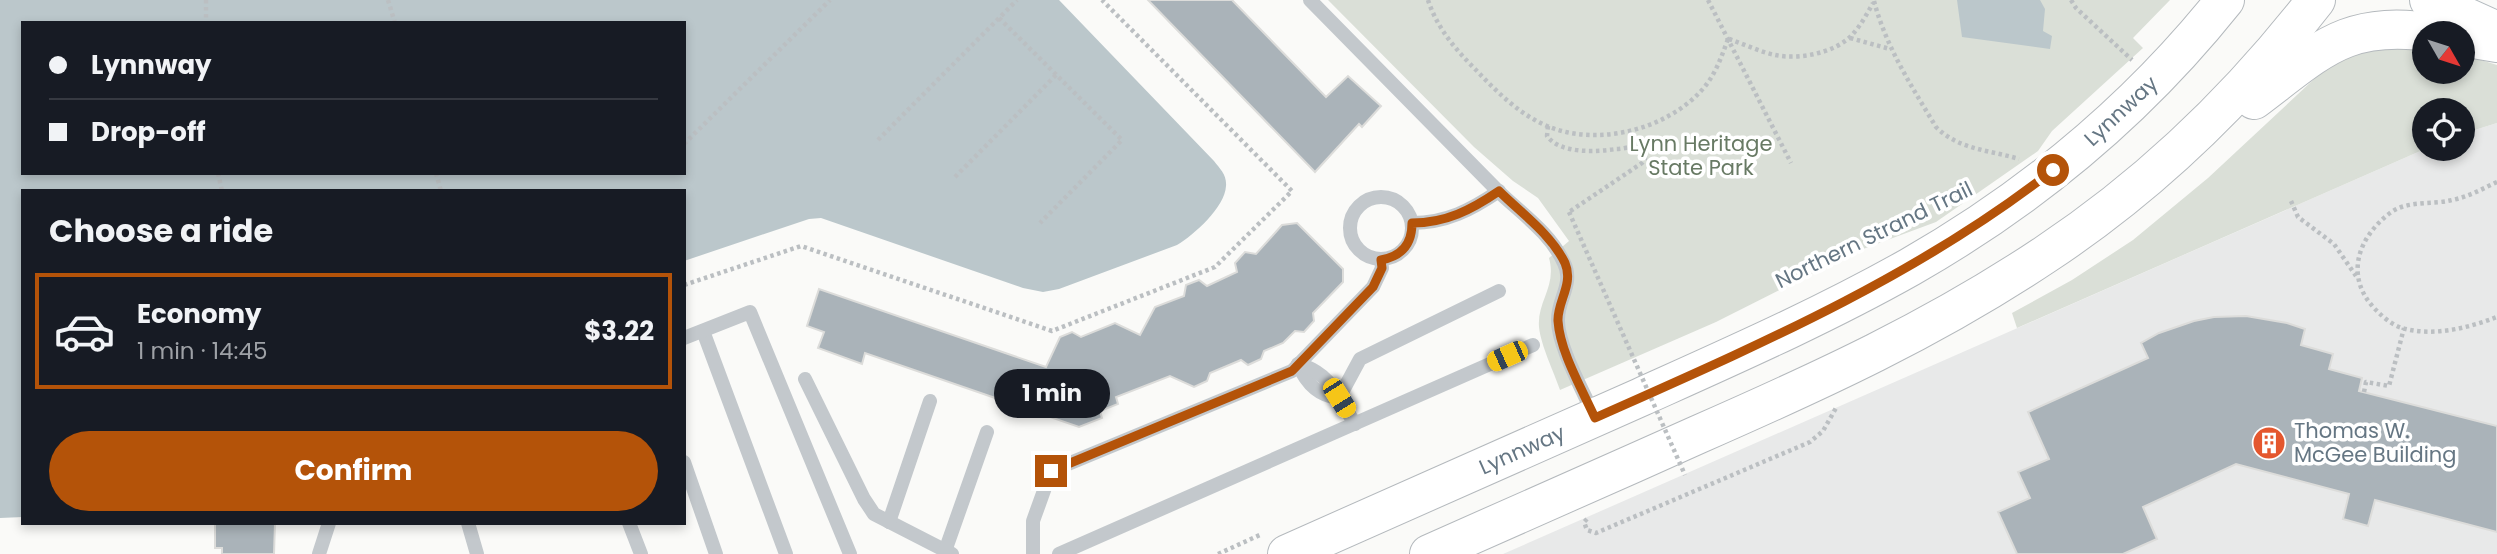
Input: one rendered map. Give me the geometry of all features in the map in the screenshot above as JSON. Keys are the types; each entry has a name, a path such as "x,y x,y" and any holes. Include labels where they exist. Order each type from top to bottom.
{"main road":[{"name":"Lynnway","path":"1287,554 1595,418 1823,313 1910,267 1996,213 2072,156 2109,124 2178,56 2225,0"},
{"path":"2134,188 2217,114 2274,53 2316,0"},
{"path":"2429,0 2497,31"},
{"path":"1429,554 1885,350 1970,302 2078,231 2330,45 2362,32 2385,29 2412,31"},
{"path":"2475,39 2497,43"}],"lane":[{"path":"1310,0 1547,237 1565,263 1567,287 1558,318 1561,342 1595,418"},
{"path":"1412,223 1447,219 1476,206 1499,191"},
{"path":"1382,197 1392,198 1409,212 1412,234 1401,252 1392,258 1381,260 1361,252 1354,244 1350,222 1361,204 1371,198 1382,197"},
{"path":"1033,554 1033,521 1051,471 1292,371 1373,287 1382,268 1381,260"},
{"path":"1339,398 1360,359 1499,291"},
{"path":"686,337 750,312 850,554"},
{"path":"703,331 786,554"},
{"path":"1059,554 1533,345"},
{"path":"1298,364 1304,379 1324,397 1339,398"},
{"path":"805,379 874,514 947,553 987,432"},
{"path":"1339,398 1355,424"},
{"path":"889,522 930,401"},
{"path":"686,468 716,554"},
{"path":"319,554 327,525"},
{"path":"469,525 477,554"},
{"path":"630,525 641,554"}],"path":[{"path":"206,0 206,21"},
{"path":"388,0 393,21"},
{"path":"686,142 830,0"},
{"path":"878,141 1017,0"},
{"path":"686,284 802,246 1052,331 1215,267 1292,191 1102,0"},
{"path":"1428,0 1438,24 1460,54 1492,87 1520,110 1548,126 1577,134 1602,135 1628,131 1662,119 1684,107 1702,90 1718,66 1728,39"},
{"path":"1708,0 1791,163"},
{"path":"2071,0 2076,8 2133,61"},
{"path":"1728,39 1775,55 1798,57 1829,49 1850,38 1864,21 1874,1"},
{"path":"1874,1 1880,25 1891,49 1936,127 1944,136 1984,152 2020,159"},
{"path":"999,18 1122,140 1040,223"},
{"path":"1850,38 1891,49"},
{"path":"955,177 1056,75"},
{"path":"1548,126 1547,136 1551,142 1563,147 1597,150 1639,146 1645,151 1642,163 1569,212 1685,475 1673,481"},
{"path":"2357,276 2363,247 2379,223 2392,211 2407,205 2460,198 2497,182"},
{"path":"2291,201 2298,217 2334,244 2357,276 2371,304 2386,319 2404,328 2444,331 2497,317"},
{"path":"2364,392 2366,382 2389,386 2404,328"},
{"path":"1633,368 1646,362"},
{"path":"1590,517 1584,522 1585,526 1591,533 1596,533 1810,442 1829,423 1839,401"}],"shaded area":[{"path":"0,0 1059,0 1214,161 1225,179 1224,194 1215,211 1192,235 1177,245 1059,289 1043,292 1023,288 821,218 809,219 686,260 686,189 21,189 21,517 0,518"},
{"path":"1957,0 2040,0 2045,9 2043,31 2052,36 2050,49 1962,37"},
{"path":"2497,123 2497,554 1503,554 2412,155 2412,161 2475,161 2475,130"}],"green space":[{"name":"Lynn Heritage State Park","path":"1328,0 2170,0 2133,38 2143,48 2052,131 2038,151 1936,222 1855,252 1716,322 1560,390 1542,342 1539,318 1551,277 1549,258 1569,241 1538,198 1513,181 1474,147"},
{"path":"2412,45 2412,84 2475,84 2475,58 2497,65 2497,123 2475,130 2475,98 2412,98 2412,155 2017,328 2012,313 2072,280 2133,240 2208,178 2327,67 2355,50"}],"building":[{"path":"1148,0 1232,0 1326,97 1348,76 1381,106 1362,127 1359,124 1315,172"},
{"path":"1297,223 1343,269 1343,282 1313,313 1314,321 1304,332 1295,331 1283,343 1264,351 1261,359 1248,365 1241,360 1210,373 1207,381 1194,387 1170,376 1116,397 1118,404 1100,411 1102,418 1079,427 865,353 862,364 818,348 824,332 807,326 819,289 1046,367 1060,337 1072,332 1081,337 1115,323 1140,335 1155,307 1184,296 1186,285 1199,280 1207,286 1237,272 1235,263 1245,252 1256,254 1282,225"},
{"name":"Thomas W. McGee Building","path":"2246,316 2305,329 2301,345 2333,354 2329,369 2362,378 2359,391 2497,426 2497,532 2375,500 2368,526 2343,519 2349,494 2236,464 2143,507 2157,539 2123,554 2017,554 1998,512 2030,498 2018,472 2049,459 2028,412 2148,358 2141,343 2159,333 2214,317"},
{"path":"215,525 275,525 274,554 222,554 222,548 215,548"}],"place":[{"name":"Thomas W. McGee Building","path":"2269,443"}],"route":[{"path":"1051,471 1292,371 1373,287 1382,268 1381,260 1392,258 1408,244 1412,223 1447,219 1476,206 1499,191 1547,237 1565,263 1567,287 1558,318 1561,342 1595,418 1780,334 1910,267 1996,213 2053,170"}]}
